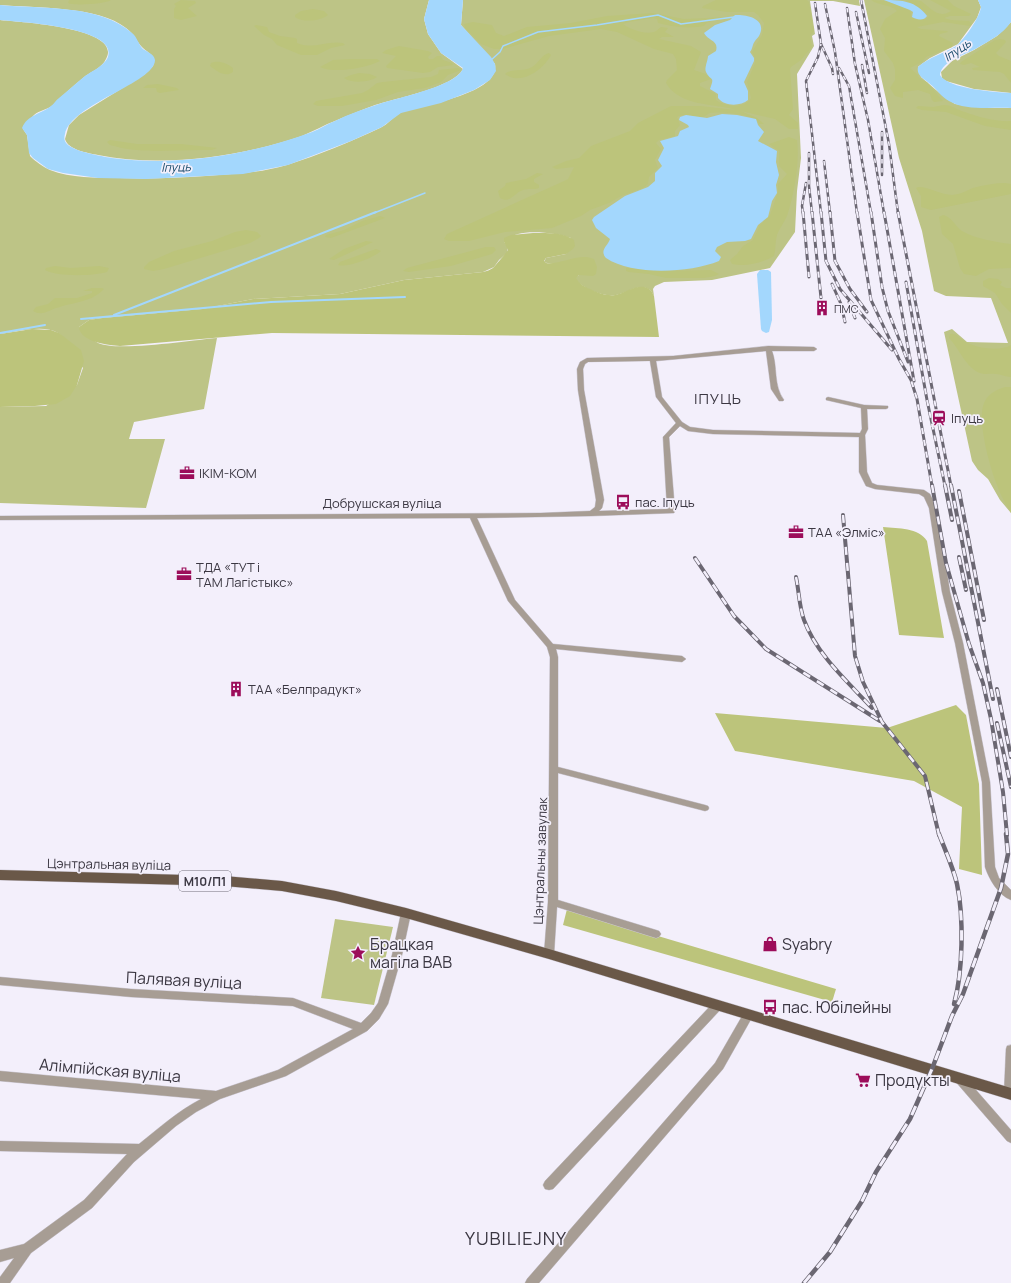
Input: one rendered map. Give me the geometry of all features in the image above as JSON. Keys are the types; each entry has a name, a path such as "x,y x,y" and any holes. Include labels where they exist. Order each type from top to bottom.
{"main road":[{"name":"Цэнтральная вуліца","path":"0,876 224,881 282,886 336,896 406,913"},
{"name":"М10/П1","path":"406,913 549,954 959,1077 1010,1094"}],"street":[{"path":"592,514 598,508 600,500 581,390 580,369 582,363 587,360 687,358 768,348 787,347 814,349"},
{"path":"768,348 772,356 776,395 782,400"},
{"path":"653,359 659,397 680,423 688,429 704,432 862,435"},
{"path":"828,399 864,407 886,407"},
{"path":"864,407 865,428 862,435 864,472 869,484 875,488 921,492 927,496 933,508 946,592 959,643 986,782 990,867 992,875 1001,888 1011,896"},
{"name":"Добрушская вуліца","path":"0,518 592,514 671,511 666,437 680,423"},
{"path":"472,515 512,601 552,646 682,659"},
{"name":"Цэнтральны завулак","path":"549,954 553,902 555,769 554,657 552,646"},
{"path":"555,769 705,808"},
{"path":"553,902 656,934"},
{"path":"3,1283 27,1249 88,1204 130,1158 172,1123 192,1109 217,1096 282,1073 363,1028 375,1016 383,1004 397,955 406,913"},
{"name":"Палявая вуліца","path":"0,981 132,993 294,1002 363,1028"},
{"path":"549,1185 718,1005"},
{"path":"531,1283 719,1066 749,1014"},
{"path":"1010,1094 1011,1049"},
{"name":"Алімпійская вуліца","path":"0,1076 217,1096"},
{"path":"959,1077 1011,1138 1011,1145"},
{"path":"0,1146 140,1149"},
{"path":"0,1256 27,1249"}],"green space":[{"path":"0,0 429,0 424,19 428,34 441,53 463,69 457,76 448,82 436,87 375,105 302,136 253,150 228,155 175,160 123,159 79,150 70,146 65,139 69,125 79,115 145,74 153,66 154,62 151,55 141,46 126,28 114,21 100,16 66,9 0,5"},
{"path":"69,0 111,0 103,3 71,4 68,3"},
{"path":"181,0 195,1 196,3 188,8 197,16 181,20 174,18 174,9 176,6 174,4"},
{"path":"463,0 859,0 860,6 833,1 810,1 815,34 812,36 814,46 797,74 801,158 797,191 795,232 770,268 712,280 664,282 655,286 653,289 654,296 651,291 642,287 621,294 605,295 589,289 576,280 576,277 579,275 589,275 590,258 560,263 544,262 546,258 566,254 571,238 552,233 530,232 512,236 504,242 508,247 507,253 494,267 483,272 404,280 340,294 253,299 202,309 89,320 79,327 98,343 108,345 138,346 217,338 204,409 134,422 129,439 165,439 146,508 0,503 0,407 46,406 77,385 83,368 61,335 52,330 29,329 0,334 0,20 66,28 85,33 99,40 107,48 106,59 102,65 83,78 53,105 34,115 23,129 27,135 30,156 32,158 50,170 75,176 101,178 173,178 247,173 287,165 334,148 380,128 402,112 442,102 473,91 485,83 493,74 495,64 461,25"},
{"path":"716,0 807,0 809,2 814,31 810,36 812,47 801,60 790,69 793,109 789,115 798,123 798,129 789,129 775,119 741,111 757,118 764,124 759,124 757,120 747,116 727,113 715,112 704,117 683,115 677,117 680,125 675,131 675,136 659,140 656,143 661,149 655,160 658,168 649,177 648,184 643,188 621,196 609,203 590,210 581,216 552,228 505,232 469,241 449,241 444,239 447,234 568,179 574,167 556,169 552,167 566,161 579,158 591,146 630,131 638,123 671,106 700,106 736,110 698,103 688,100 672,91 666,83 677,70 676,59 673,54 654,49 617,32 601,29 549,36 503,49 494,49 481,44 465,28 464,24 473,22 492,25 496,33 504,36 527,27 571,23 607,16 653,13 684,19 729,17 730,18 727,19 709,22 704,26 693,27 681,27 658,23 657,19 653,18 623,24 634,30 648,33 656,31 661,27 668,28 665,32 674,37 662,37 659,39 691,46 701,52 694,70 706,74 711,79 700,83 700,86 716,94 716,100 724,104 735,106 740,105 748,102 751,98 747,82 755,63 755,58 752,52 762,35 764,23 754,12 727,12 702,8 703,6"},
{"path":"864,0 978,0 981,7 977,18 958,44 930,58 919,66 921,77 955,104 987,108 1011,108 1011,513 1000,500 988,479 978,470 972,461 944,332 952,329 967,342 1008,343 991,298 946,296 934,291 922,231 899,158"},
{"path":"871,0 887,1 903,6 911,12 911,17 918,20 926,19 929,16 917,6 905,0 921,1 934,11 942,14 951,11 930,0 948,0 954,6 971,14 969,16 950,16 944,18 969,21 972,24 970,26 943,22 917,27 921,29 947,31 948,32 940,34 939,36 953,43 952,47 926,57 922,62 910,68 920,79 927,82 943,101 934,102 930,94 918,90 903,92 903,98 895,96 890,88 895,80 895,69 893,63 884,51 885,38 880,29 885,19 897,11 892,7"},
{"path":"313,9 324,11 328,15 321,19 307,21 295,17 295,15 301,11"},
{"path":"1011,22 1011,93 974,89 946,81 942,78 941,72 952,61 997,36"},
{"path":"254,26 267,27 269,32 280,36 295,38 297,39 297,43 303,45 309,46 337,42 345,45 331,48 317,55 301,55 277,45 272,39 264,35"},
{"path":"995,40 1005,40 1006,42 996,53 999,56 1011,61 1011,83 1004,74 1000,72 973,70 972,68 980,67 971,63 964,65 960,64"},
{"path":"399,46 428,51 432,53 428,57 429,59 441,56 443,60 452,63 453,65 438,67 430,72 423,73 387,68 386,66 396,56 382,53 386,50"},
{"path":"549,53 551,55 543,66 531,75 518,78 505,74 511,71 532,67"},
{"path":"377,59 380,61 367,66 342,70 320,67 333,60"},
{"path":"222,62 229,65 233,68 233,72 230,74 224,74 218,72 210,66 211,63"},
{"path":"458,68 461,70 448,75 441,82 425,88 398,92 376,100 342,106 318,106 313,104 316,101 362,93 377,83 431,77 438,74 439,70"},
{"path":"359,73 370,74 377,77 361,82 347,80 344,78"},
{"path":"158,84 177,88 179,90 160,93 157,92 156,88 143,88 147,85"},
{"path":"944,105 994,120 1011,121 1011,130 985,126 946,112 916,108 918,106 933,107"},
{"path":"789,137 797,140 798,158 796,178 787,216 777,235 774,256 754,264 732,264 730,260 743,246 753,240 760,225 770,215 778,192 778,184 787,174 779,166 779,151 769,144"},
{"path":"110,140 137,144 181,144 217,148 212,150 148,151 110,145 107,142"},
{"path":"537,173 543,174 534,179 534,182 539,185 539,188 520,191 507,200 500,198 498,191 505,186 506,183 526,179"},
{"path":"1005,183 1011,184 1011,194 931,210 921,207 921,196 916,188 923,187 952,195 981,186"},
{"path":"943,215 949,218 967,234 986,240 1011,244 1011,268 989,269 976,276 964,274 960,268 953,244 942,234 939,217"},
{"path":"380,216 385,218 331,238 325,237 326,235 344,230 362,221"},
{"path":"246,230 257,232 261,236 250,243 164,269 153,271 144,269 149,262 174,251"},
{"path":"533,233 560,234 574,240 575,246 573,249 566,254 546,258 544,261 546,263 582,257 594,259 597,267 596,274 593,276 579,275 576,278 580,284 586,287 599,293 609,295 620,294 641,287 651,290 654,296 659,337 272,333 120,346 95,342 84,336 79,327 89,320 102,318 202,309 253,299 340,294 404,280 483,272 493,268 508,250 504,242 504,238 511,235"},
{"path":"366,241 373,242 334,260 329,259 344,249"},
{"path":"486,247 494,247 496,250 492,254 451,266 409,272 403,271 407,268"},
{"path":"376,249 381,251 367,259 354,264 342,266 338,265 340,262"},
{"path":"55,266 71,268 99,266 109,268 107,272 85,275 58,274 45,270 46,268"},
{"path":"626,268 667,271 711,270 719,274 704,278 666,278 649,274 629,272 626,271"},
{"path":"989,278 998,279 1002,282 1000,285 1006,288 1011,288 1011,313 1002,304 995,293 983,286 983,281"},
{"path":"92,288 104,289 94,297 83,301 43,313 33,311 36,307 48,304 55,298 77,298 92,293 92,291 83,291"},
{"path":"32,329 51,330 59,333 81,350 84,361 77,385 70,396 56,404 0,407 0,334"},
{"path":"950,334 954,334 974,346 994,349 1011,345 1011,377 998,374 982,374 975,370 971,367 949,338"},
{"path":"1005,387 1011,387 1011,513 1001,496 994,477 988,457 982,424 984,402 994,391"},
{"path":"883,527 913,531 919,533 927,541 944,638 899,635"},
{"path":"956,705 966,715 979,784 982,875 959,869 962,807 914,781 735,751 715,713 887,728"},
{"path":"567,909 836,989 832,1002 563,925"},
{"path":"335,919 393,927 374,1005 321,998"}],"water":[{"path":"429,0 463,0 461,25 491,57 495,64 496,71 490,80 474,90 441,103 401,113 382,127 351,141 288,165 243,174 146,179 98,178 63,173 48,169 33,158 29,153 27,135 22,128 24,124 31,117 51,106 88,74 97,69 107,59 108,48 99,40 85,33 66,28 0,20 0,5 51,8 87,12 104,17 119,24 132,33 142,48 152,54 155,60 151,69 128,86 96,103 82,113 71,123 65,134 65,142 76,149 95,155 112,158 162,161 188,160 238,153 288,140 315,131 357,112 439,86 450,80 459,74 463,68 441,53 428,34 424,19"},
{"path":"884,0 908,2 918,7 927,16 926,18 920,20 916,19 912,17 913,12 910,10"},
{"path":"978,0 1011,0 1011,22 1000,34 991,40 972,51 955,58 945,65 940,75 952,84 962,87 984,91 1011,93 1011,108 979,108 956,104 944,97 918,73 918,67 931,58 956,46 963,39 975,22 980,11 981,7"},
{"path":"735,15 745,15 755,19 761,25 761,30 750,52 754,58 754,61 744,82 748,91 748,100 733,105 721,101 718,98 718,94 710,89 712,79 706,72 706,67 708,56 716,51 717,47 715,43 704,33 715,25 730,20"},
{"path":"722,114 756,119 758,125 764,132 758,141 777,151 776,162 779,175 776,185 777,193 772,201 768,217 758,225 751,239 745,241 727,242 717,247 715,251 721,257 719,261 707,265 677,270 661,271 631,268 617,264 606,258 603,253 610,239 596,228 592,220 594,217 625,196 648,187 655,181 655,173 662,166 658,160 664,148 660,141 678,136 680,131 689,127 679,120 680,117 686,115 707,118"},
{"path":"760,270 768,270 771,272 772,320 769,332 766,333 761,329 757,274"}],"waterway":[{"path":"490,61 500,52 503,46 538,32 597,25 658,15 681,24 734,17"},
{"path":"374,213 425,193"},
{"path":"114,315 376,212"},
{"path":"81,319 271,302 405,297"},
{"path":"0,333 45,325"}],"railway":[{"path":"861,0 889,144 898,213"},
{"path":"815,3 821,44"},
{"path":"825,4 835,52 857,213"},
{"path":"847,8 855,64 868,120 884,213"},
{"path":"856,12 869,73"},
{"path":"821,44 832,68 833,74"},
{"path":"821,44 818,57 806,81 821,213"},
{"path":"862,65 867,93"},
{"path":"839,68 849,86 871,213"},
{"path":"882,132 882,175"},
{"path":"809,153 809,186 812,213"},
{"path":"824,161 830,213"},
{"path":"803,213 802,206 806,183"},
{"path":"803,212 809,277"},
{"path":"812,212 821,298"},
{"path":"821,212 826,261 840,289 892,350"},
{"path":"830,212 835,261 850,289 867,312"},
{"path":"857,212 871,300 899,359 911,380 917,399 932,486"},
{"path":"871,212 882,287 888,311 908,362"},
{"path":"884,212 914,381"},
{"path":"898,212 951,486"},
{"path":"906,282 927,400 945,486"},
{"path":"832,284 841,304 845,322"},
{"path":"849,302 855,318"},
{"path":"932,485 946,563 969,644 983,683 991,719 1003,792 1007,835"},
{"path":"945,485 952,520"},
{"path":"951,485 993,699"},
{"path":"959,491 984,620"},
{"path":"843,515 855,656 863,682 882,722 925,776 939,835"},
{"path":"959,557 966,590"},
{"path":"695,558 734,616 766,649 880,721"},
{"path":"796,577 802,615 810,633 825,656 843,678 872,708"},
{"path":"997,689 1011,757"},
{"path":"997,723 1011,787"},
{"path":"939,834 957,884 961,912 961,961 954,1004"},
{"path":"804,1283 830,1252 862,1201 876,1172 910,1119 932,1069 952,1016 963,994 1001,888 1008,854 1006,834"}],"place":[{"name":"ПМС","path":"822,308"},
{"name":"Іпуць","path":"939,418"},
{"name":"IKIM-KOM","path":"187,473"},
{"name":"пас. Іпуць","path":"623,502"},
{"name":"ТАА «Элміс»","path":"796,532"},
{"name":"ТДА «ТУТ і ТАМ Лагістыкс»","path":"184,574"},
{"name":"ТАА «Белпрадукт»","path":"236,689"},
{"name":"Syabry","path":"770,944"},
{"name":"Брацкая магіла ВАВ","path":"358,953"},
{"name":"пас. Юбілейны","path":"770,1007"},
{"name":"Продукты","path":"863,1080"}],"district":[{"name":"ІПУЦЬ","path":"718,398"},
{"name":"YUBILIEJNY","path":"516,1238"}]}
